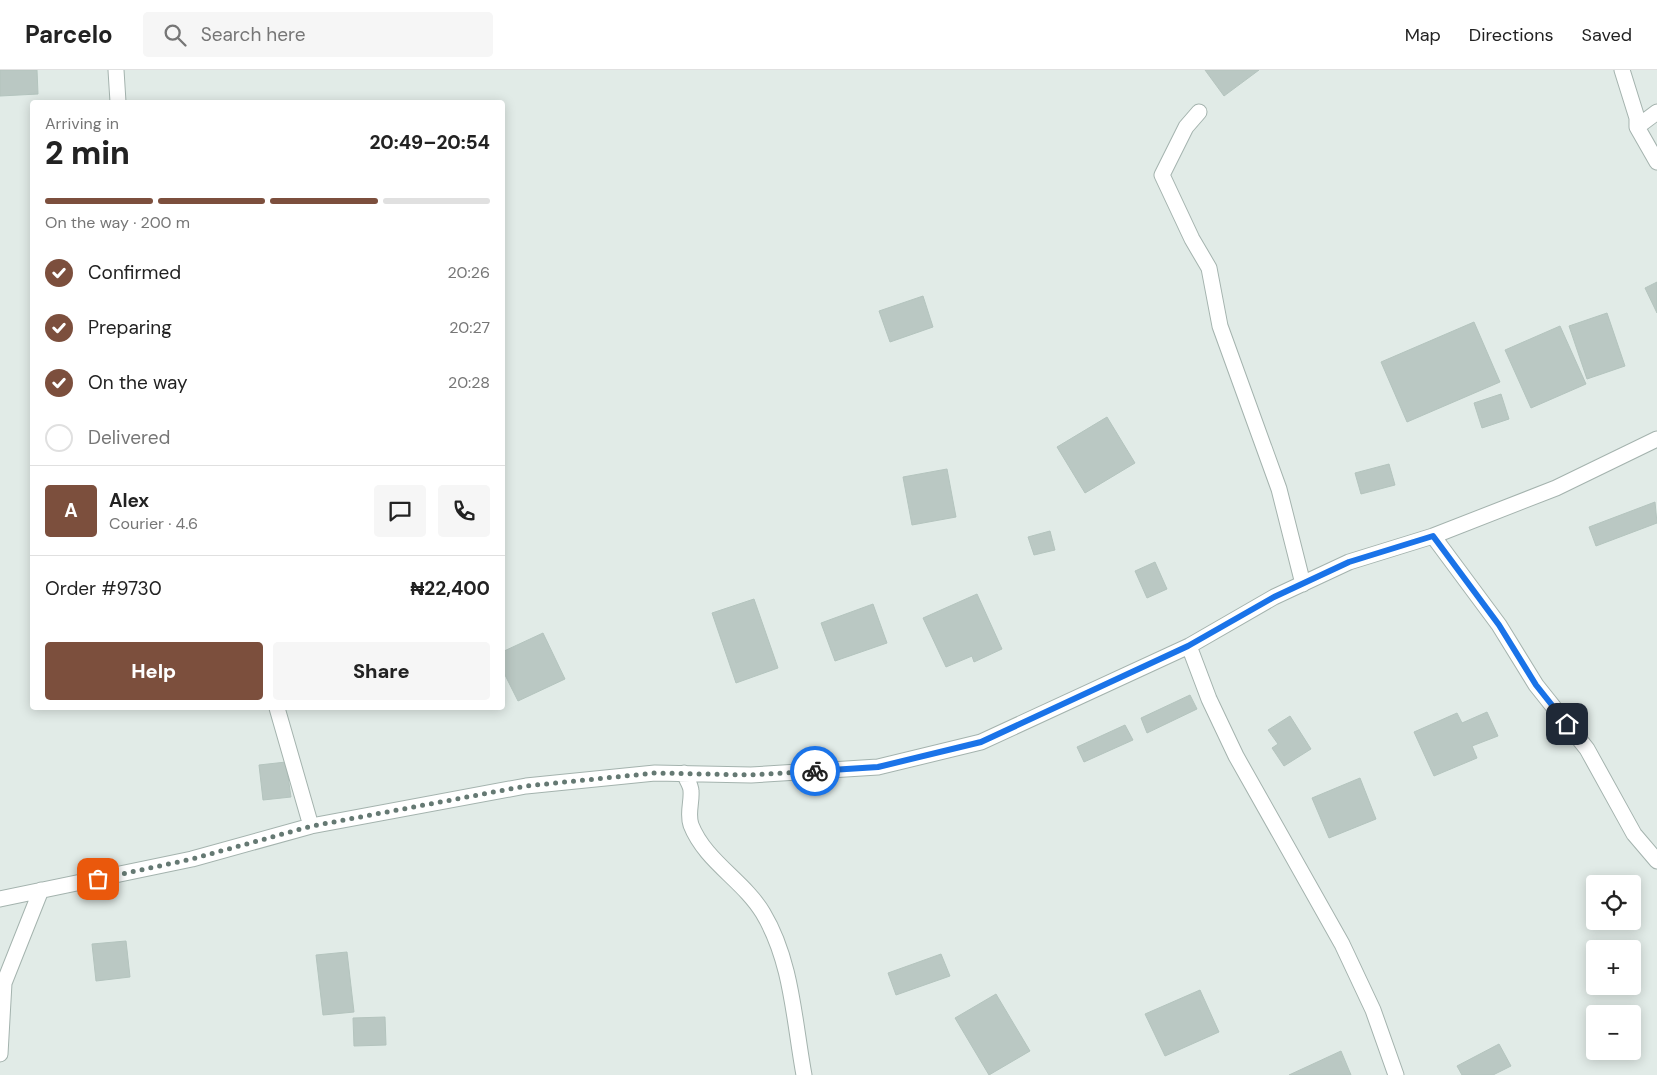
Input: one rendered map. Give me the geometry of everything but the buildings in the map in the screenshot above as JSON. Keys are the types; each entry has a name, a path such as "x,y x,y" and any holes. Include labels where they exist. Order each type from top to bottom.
{"street":[{"path":"116,70 118,100"},
{"path":"1622,70 1637,118 1637,126 1657,162"},
{"path":"1199,112 1186,126 1162,175 1192,239 1209,268 1220,326 1278,489 1303,584"},
{"path":"1637,126 1657,112"},
{"path":"0,899 192,859 312,826 526,786 655,773 751,775 878,767 981,742 1188,646 1274,597 1349,562 1433,536 1589,474 1657,440"},
{"path":"1433,536 1499,625 1536,685 1587,749 1634,834 1657,861"},
{"path":"1188,646 1209,699 1236,756 1342,944 1373,1010 1396,1075"},
{"path":"278,710 312,826"},
{"path":"684,773 691,791 689,808 691,824 702,845 753,899 764,914 775,940 791,991 804,1075"},
{"path":"0,1054 4,983 41,890"}],"way so far":[{"path":"98,879 192,859 312,826 526,786 655,773 751,775 815,771"}],"route":[{"path":"815,771 878,767 981,742 1188,646 1274,597 1349,562 1433,536 1499,625 1536,685 1567,724"}]}
